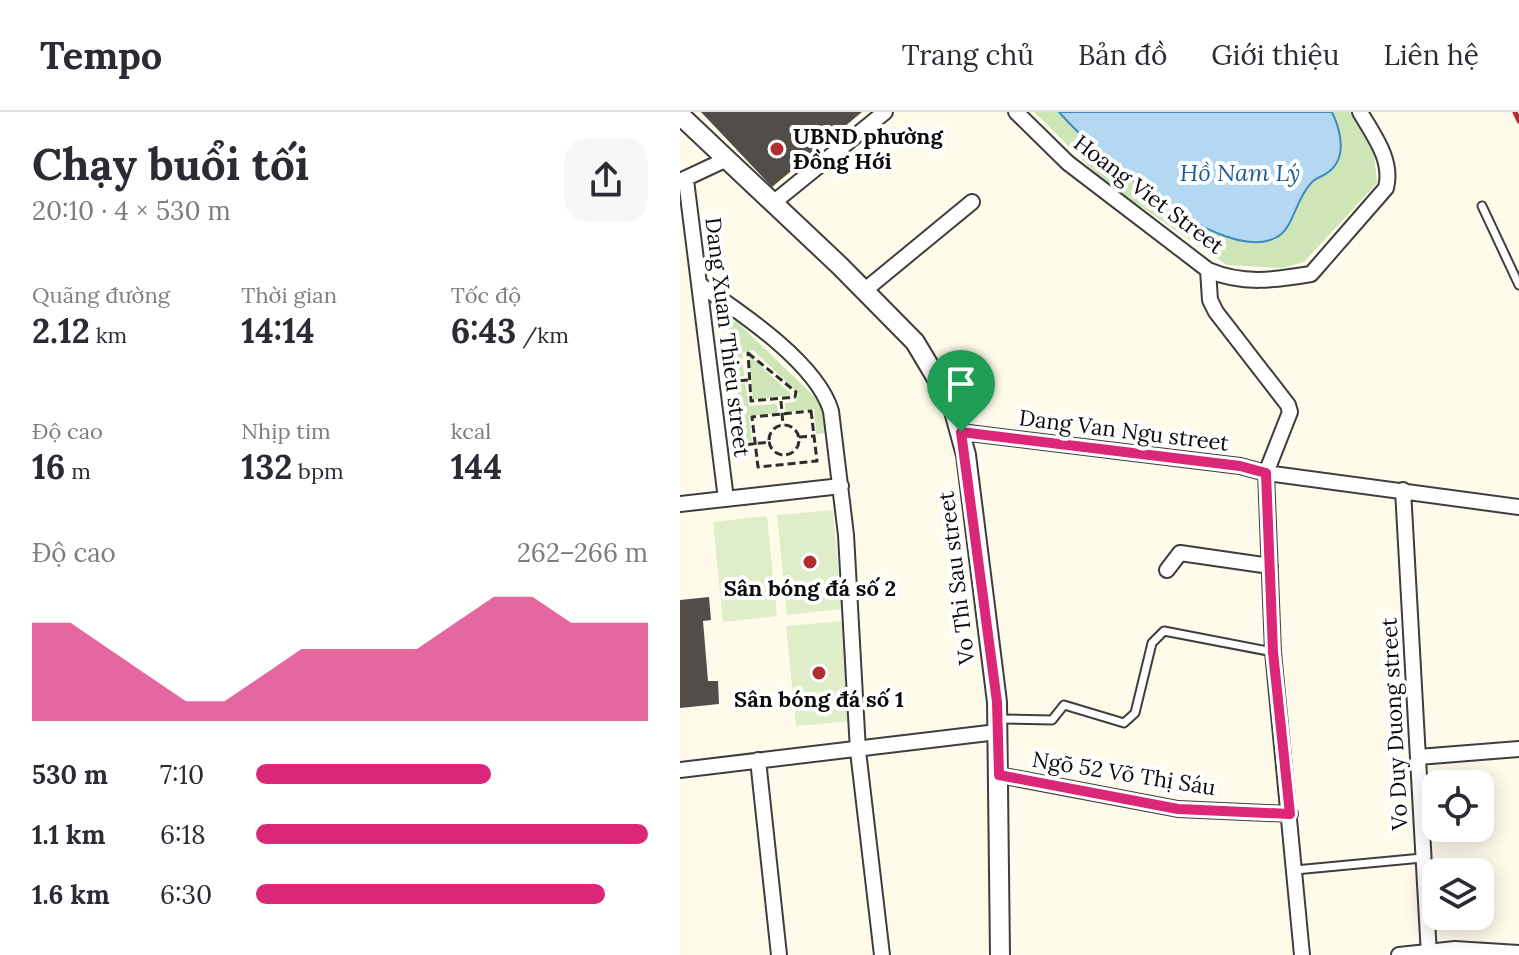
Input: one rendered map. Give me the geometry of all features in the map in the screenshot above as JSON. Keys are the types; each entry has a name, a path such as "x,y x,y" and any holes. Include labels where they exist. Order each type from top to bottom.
{"street":[{"path":"773,203 885,112"},
{"name":"Hoang Viet Street","path":"1016,112 1068,163 1208,270 1227,278 1259,282 1311,274 1386,188 1389,172 1380,147 1360,112"},
{"name":"Vo Thi Sau street","path":"680,115 865,290 915,342 952,404 961,432 997,726 1000,955"},
{"path":"683,181 727,159"},
{"name":"Dang Xuan Thieu street","path":"683,181 726,499"},
{"path":"865,290 972,202"},
{"path":"1208,270 1210,300 1216,312 1288,405 1290,418 1266,473 1273,652 1302,955"},
{"path":"699,284 740,312 810,375 826,395 835,434 841,486 858,751 882,955"},
{"name":"Dang Van Ngu street","path":"961,432 1240,466 1266,473 1519,507"},
{"path":"680,504 841,486"},
{"name":"Vo Duy Duong street","path":"1403,490 1422,858"},
{"path":"1167,570 1174,557 1187,553 1270,566"},
{"path":"680,770 858,751 997,726"},
{"path":"1418,757 1519,749"},
{"path":"758,760 779,955"},
{"name":"Ngõ 52 Võ Thị Sáu","path":"999,775 1178,809 1290,814"},
{"name":"Vo Duy Duong street","path":"1427,930 1429,952"},
{"path":"1399,955 1429,952 1519,953"}],"lane":[{"path":"1482,206 1519,285"},
{"path":"997,726 1052,720 1064,705 1124,723 1130,722 1135,713 1152,643 1164,631 1273,652"},
{"path":"1295,870 1422,858"}],"path":[{"path":"748,353 796,392 791,399 751,401 748,380 748,353"},
{"path":"712,384 748,380"},
{"path":"781,400 783,425"},
{"path":"811,411 814,436 817,461 758,467 752,417 811,411"},
{"path":"783,425 792,428 799,437"},
{"path":"783,425 772,433 770,442 774,451 788,454 796,449 799,437"},
{"path":"799,437 835,434"},
{"path":"719,448 770,442"}],"green space":[{"path":"1034,112 1059,112 1097,151 1139,184 1231,239 1293,216 1306,188 1327,170 1340,148 1340,133 1332,112 1350,112 1374,152 1377,183 1304,262 1283,268 1227,265 1107,184"},
{"path":"736,321 822,404 825,433 816,434 814,409 786,412 785,403 795,402 799,394 753,350 742,353 744,376 734,377 729,322"},
{"path":"751,357 792,395 753,400"},
{"path":"745,383 749,406 777,404 778,413 749,416 752,441 743,442 736,384"},
{"name":"Sân bóng đá số 2","path":"833,510 842,609 787,615 777,515"},
{"path":"767,516 777,616 723,622 713,522"},
{"name":"Sân bóng đá số 1","path":"843,621 851,721 796,726 786,626"}],"water":[{"name":"Hồ Nam Lý","path":"1059,112 1332,112 1340,136 1340,153 1334,167 1306,189 1283,233 1254,242 1225,236 1160,201 1100,152"}],"building":[{"name":"UBND phường Đồng Hới","path":"701,112 862,112 772,187"},
{"path":"709,597 711,620 703,621 708,681 718,681 719,704 680,708 680,600"}],"railway":[{"path":"1515,112 1519,121"}],"place":[{"name":"UBND phường Đồng Hới","path":"777,149"},
{"name":"Sân bóng đá số 2","path":"810,562"},
{"name":"Sân bóng đá số 1","path":"819,673"}],"route":[{"path":"961,432 1240,466 1266,473 1273,652 1290,814 1178,809 999,775 997,702 961,432"}]}
